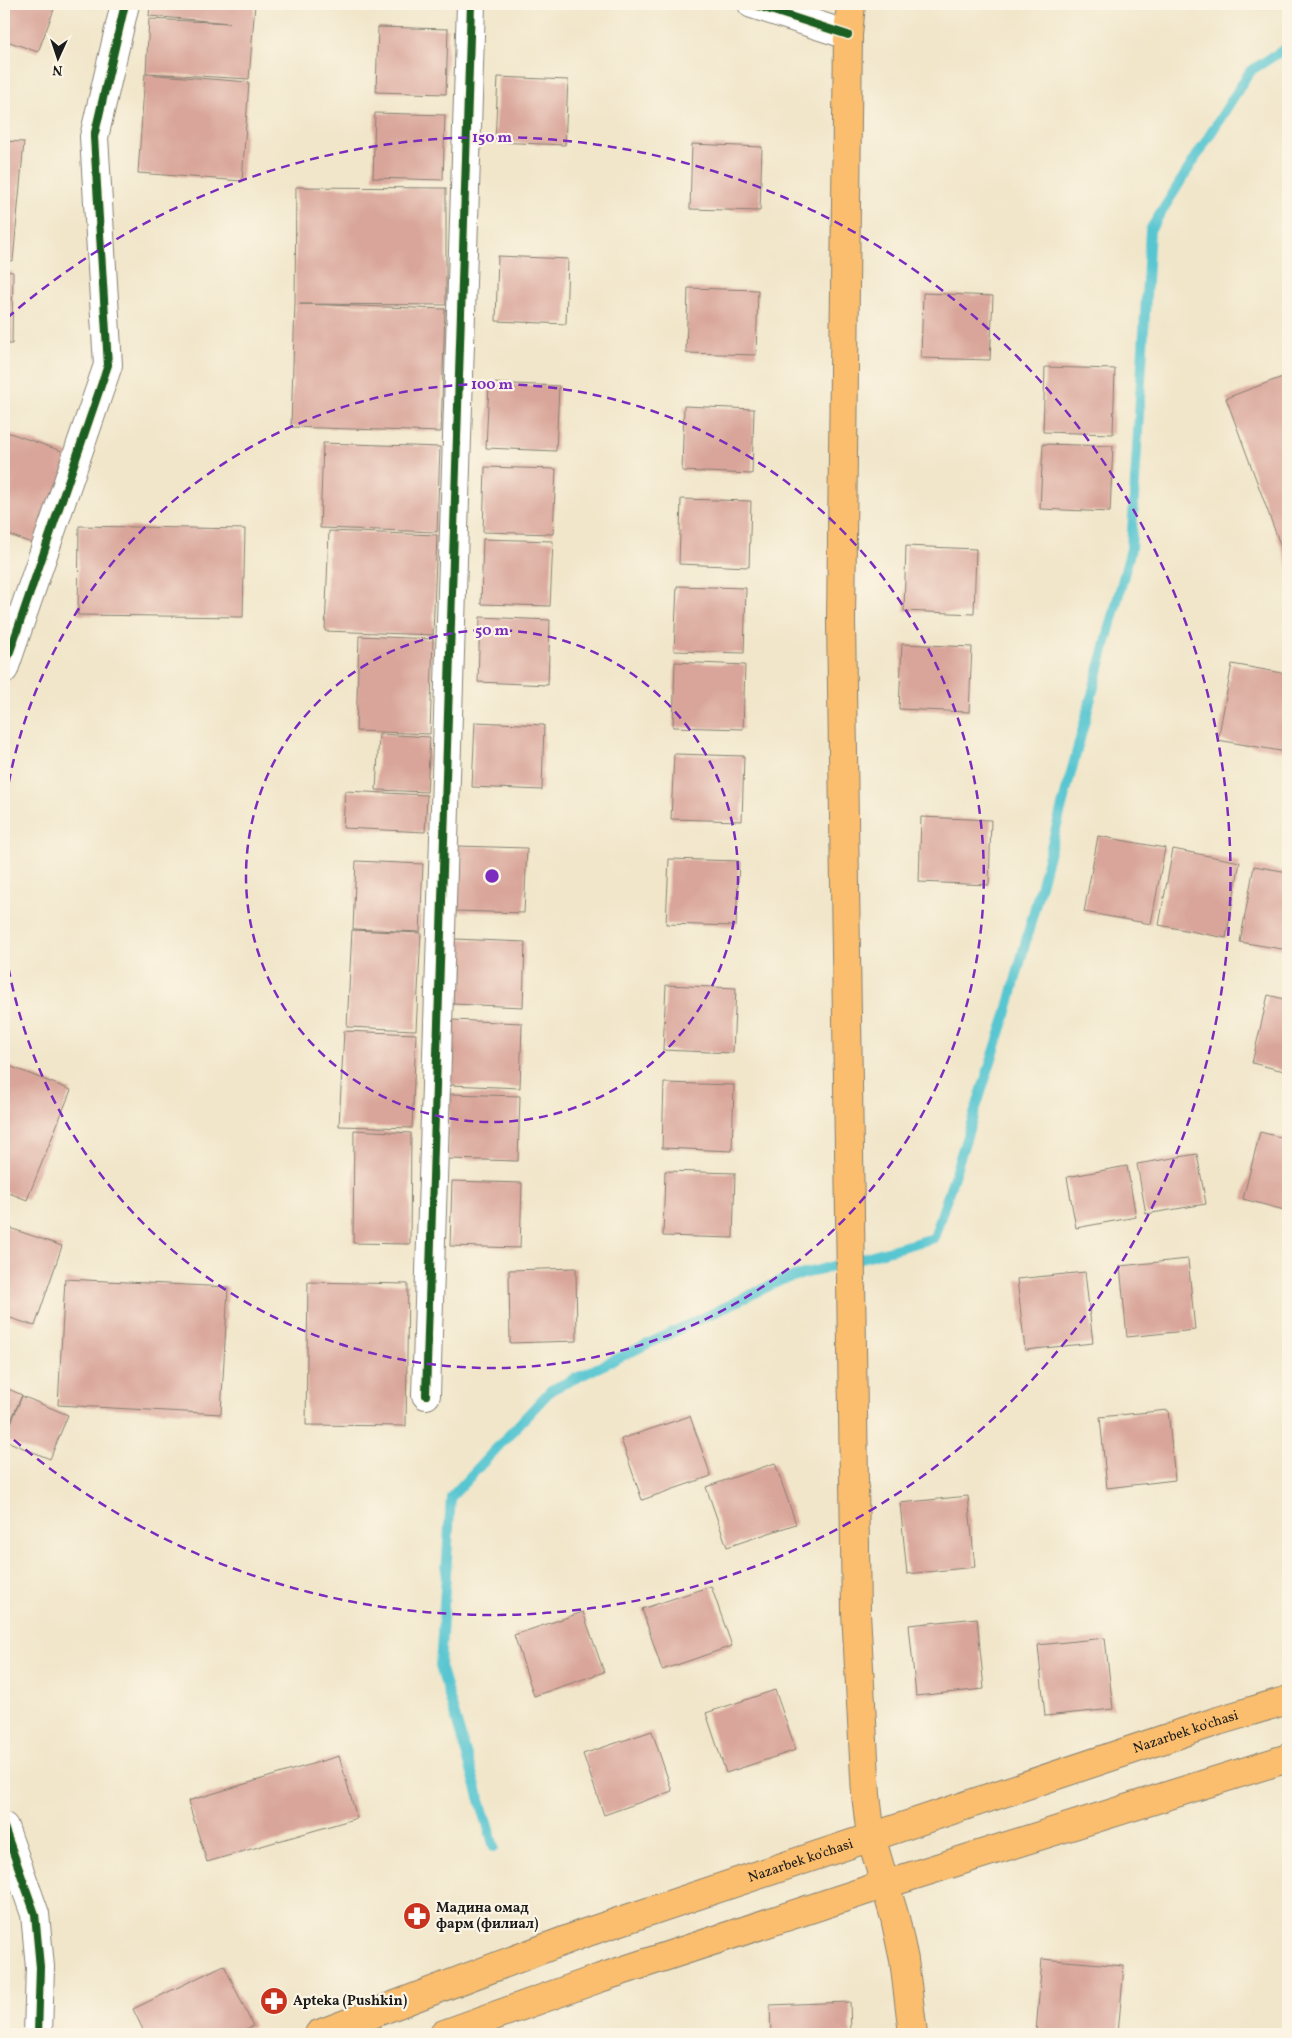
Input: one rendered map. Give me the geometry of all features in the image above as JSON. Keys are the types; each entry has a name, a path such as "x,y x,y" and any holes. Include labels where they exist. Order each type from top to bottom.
{"main road":[{"path":"850,4 848,35 841,621 856,1612 866,1795 871,1838 886,1884 904,1960 913,2034"},
{"name":"Nazarbek ko'chasi","path":"319,2034 582,1934 1288,1700"},
{"path":"444,2034 600,1978 886,1884 1288,1758"}],"street":[{"path":"4,669 108,365 94,137 125,4"},
{"path":"426,1395 471,4"},
{"path":"752,4 848,35"},
{"path":"4,1826 35,1914 40,1967 38,2034"}],"building":[{"path":"4,4 56,4 38,52 4,40"},
{"path":"150,4 255,4 249,79 146,73 149,19 230,23 149,16"},
{"path":"378,27 448,29 446,94 376,92"},
{"path":"145,74 249,82 242,181 138,173"},
{"path":"498,77 568,80 565,145 495,142"},
{"path":"375,113 445,115 443,180 373,178"},
{"path":"4,141 24,142 13,261 4,260"},
{"path":"692,144 762,147 760,211 690,209"},
{"path":"296,187 446,188 446,305 299,304 445,309 441,432 291,427"},
{"path":"498,256 568,259 566,324 496,321"},
{"path":"4,271 13,272 12,344 4,344"},
{"path":"688,288 758,290 756,355 686,353"},
{"path":"923,293 993,296 990,360 921,358"},
{"path":"1045,367 1115,369 1113,434 1043,432"},
{"path":"1288,375 1288,566 1226,398"},
{"path":"489,383 559,386 556,451 486,448"},
{"path":"684,406 754,409 752,474 682,471"},
{"path":"4,431 73,455 40,546 4,533"},
{"path":"323,443 440,447 437,532 320,528"},
{"path":"1043,444 1113,446 1110,512 1040,509"},
{"path":"485,467 556,469 553,534 483,532"},
{"path":"681,499 751,501 749,567 679,564"},
{"path":"79,526 245,529 243,617 78,615"},
{"path":"329,531 437,535 433,635 325,631"},
{"path":"483,539 553,541 550,606 481,604"},
{"path":"906,546 976,549 974,614 904,611"},
{"path":"677,586 746,588 744,653 674,651"},
{"path":"480,617 550,620 548,685 478,682"},
{"path":"359,636 433,639 430,734 356,731"},
{"path":"902,644 972,647 969,712 899,709"},
{"path":"675,662 745,665 743,729 673,727"},
{"path":"1232,664 1288,674 1288,739 1286,752 1218,740"},
{"path":"475,722 544,725 542,790 472,787"},
{"path":"379,734 430,737 427,792 376,790"},
{"path":"674,754 744,756 742,821 671,819"},
{"path":"345,791 427,795 425,832 343,828"},
{"path":"921,817 991,820 989,885 919,882"},
{"path":"1098,836 1165,848 1151,924 1084,912"},
{"path":"457,846 527,848 524,913 454,911"},
{"path":"1173,849 1240,862 1226,938 1159,925"},
{"path":"669,859 739,861 736,926 666,924"},
{"path":"356,861 423,864 420,932 353,929"},
{"path":"1254,866 1288,872 1288,950 1240,942"},
{"path":"352,930 421,933 416,1030 347,1027"},
{"path":"455,939 525,942 523,1007 453,1004"},
{"path":"666,985 736,988 733,1053 663,1050"},
{"path":"1268,995 1288,1000 1288,1072 1252,1063"},
{"path":"452,1020 522,1023 520,1088 450,1085"},
{"path":"344,1031 416,1034 412,1128 339,1126"},
{"path":"4,1064 71,1090 27,1200 4,1191"},
{"path":"664,1083 734,1085 732,1151 662,1148"},
{"path":"450,1094 520,1096 518,1161 448,1159"},
{"path":"354,1130 411,1133 410,1244 353,1243"},
{"path":"1260,1132 1288,1139 1288,1211 1243,1199"},
{"path":"1197,1154 1206,1204 1146,1214 1137,1164"},
{"path":"1127,1166 1136,1217 1076,1228 1067,1177"},
{"path":"665,1171 735,1173 733,1238 663,1236"},
{"path":"452,1181 522,1183 520,1248 450,1246"},
{"path":"4,1226 62,1246 35,1326 4,1316"},
{"path":"1188,1259 1195,1330 1127,1337 1120,1266"},
{"path":"576,1268 577,1341 510,1343 509,1270"},
{"path":"1085,1272 1093,1343 1025,1350 1017,1279"},
{"path":"65,1279 228,1287 221,1414 58,1405"},
{"path":"308,1282 408,1284 406,1426 306,1425"},
{"path":"4,1387 22,1395 4,1437"},
{"path":"22,1396 68,1415 50,1459 4,1440"},
{"path":"1168,1410 1175,1480 1107,1488 1100,1417"},
{"path":"690,1416 711,1476 642,1500 621,1439"},
{"path":"775,1463 796,1524 727,1547 706,1487"},
{"path":"968,1496 975,1567 907,1574 900,1503"},
{"path":"711,1586 732,1646 662,1670 642,1609"},
{"path":"583,1612 604,1672 534,1696 514,1635"},
{"path":"977,1618 984,1689 916,1696 909,1625"},
{"path":"1105,1638 1113,1709 1045,1716 1038,1645"},
{"path":"775,1690 796,1750 726,1773 706,1713"},
{"path":"652,1731 672,1791 604,1815 583,1754"},
{"path":"339,1756 357,1818 207,1862 188,1801"},
{"path":"1042,1959 1124,1966 1118,2034 1036,2032"},
{"path":"224,1965 253,2026 235,2034 145,2034 133,2009"},
{"path":"850,2002 851,2034 771,2034 770,2005"}],"waterway":[{"path":"494,1847 440,1666 451,1497 551,1390 782,1280 934,1238 1006,1015 1131,549 1150,230 1250,71 1288,47"}],"cycle path":[{"path":"4,669 108,365 94,137 125,4"},
{"path":"426,1395 471,4"},
{"path":"752,4 848,35"},
{"path":"4,1827 35,1914 40,1967 38,2034"}],"place":[{"name":"Мадина омад фарм (филиал)","path":"417,1916"},
{"name":"Apteka (Pushkin)","path":"274,2001"}]}
